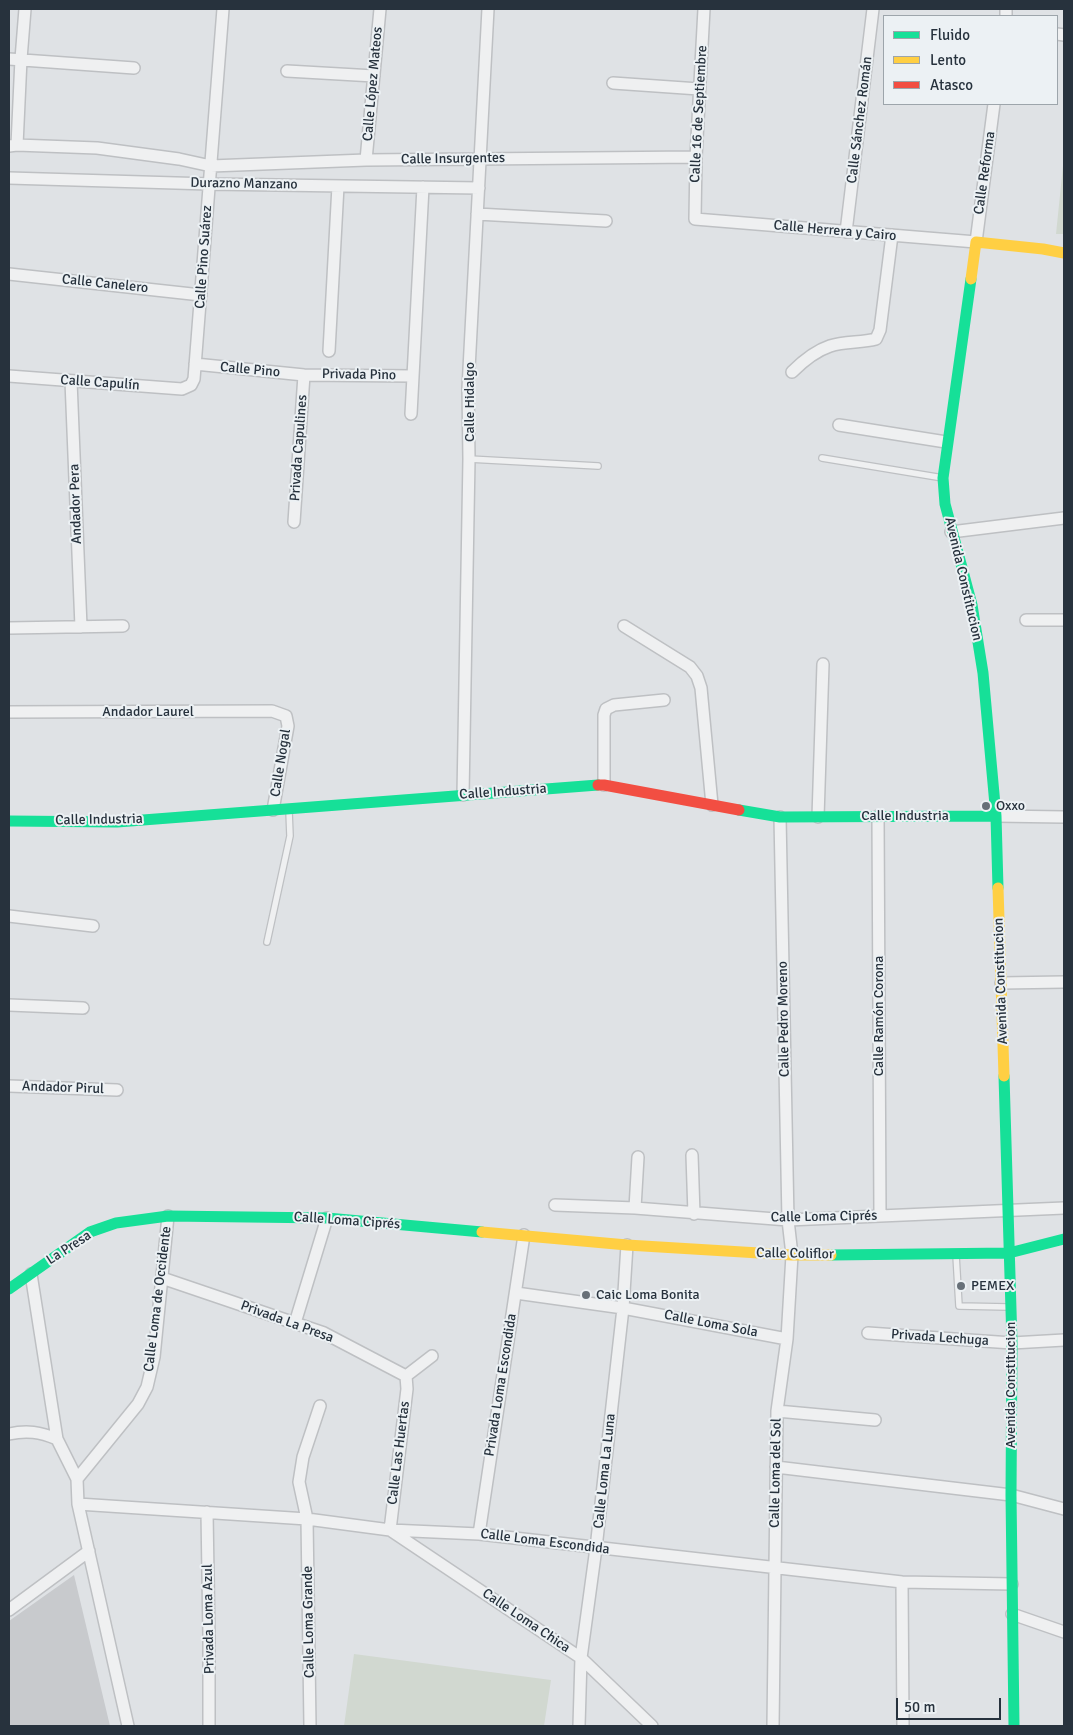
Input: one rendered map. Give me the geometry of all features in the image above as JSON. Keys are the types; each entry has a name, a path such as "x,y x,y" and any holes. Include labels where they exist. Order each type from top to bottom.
{"street":[{"path":"13,145 25,9"},
{"name":"Calle Pino Suárez","path":"191,385 194,379 223,9"},
{"name":"Calle López Mateos","path":"366,160 380,9"},
{"name":"Calle Hidalgo","path":"463,795 469,459 468,388 488,9"},
{"name":"Calle 16 de Septiembre","path":"695,220 696,157 704,9"},
{"name":"Calle Sánchez Román","path":"846,232 873,9"},
{"path":"9,59 134,68"},
{"path":"287,71 374,76"},
{"path":"613,83 699,89"},
{"name":"Calle Reforma","path":"976,242 994,105"},
{"name":"Calle Insurgentes","path":"13,145 98,148 179,159 211,166 366,160 696,157"},
{"name":"Durazno Manzano","path":"9,178 209,184 479,188"},
{"path":"329,351 338,186"},
{"path":"411,414 423,187"},
{"path":"477,214 606,221"},
{"name":"Calle Herrera y Cairo","path":"695,220 976,242"},
{"path":"792,372 812,354 831,345 866,342 876,339 880,330 892,235"},
{"path":"976,242 1064,253"},
{"name":"Avenida Constitucion","path":"976,242 946,442 943,478 945,504 972,605 983,673 996,816 1012,1343 1011,1495 1014,1726"},
{"name":"Calle Canelero","path":"9,274 201,295"},
{"name":"Calle Pino","path":"195,364 304,375"},
{"name":"Privada Pino","path":"304,375 413,376"},
{"name":"Privada Capulines","path":"294,522 304,375"},
{"name":"Calle Capulín","path":"9,376 182,389 191,385"},
{"name":"Andador Pera","path":"71,381 81,627"},
{"path":"839,424 946,442"},
{"path":"951,532 1064,518"},
{"path":"1026,620 1064,620"},
{"path":"9,628 123,626"},
{"path":"624,626 690,667 697,676 701,688 712,805"},
{"path":"818,817 823,664"},
{"path":"604,785 604,715 606,709 614,705 664,700"},
{"name":"Andador Laurel","path":"9,712 272,712 286,716"},
{"name":"Calle Nogal","path":"273,810 288,726 286,716"},
{"name":"Calle Industria","path":"9,821 117,822 604,785 780,817 996,816"},
{"name":"Calle Ramón Corona","path":"878,816 880,1216"},
{"path":"996,816 1064,817"},
{"name":"Calle Pedro Moreno","path":"780,817 788,1220"},
{"path":"9,916 93,926"},
{"path":"1001,983 1064,982"},
{"path":"9,1005 83,1008"},
{"name":"Andador Pirul","path":"9,1086 118,1090"},
{"path":"692,1155 694,1214"},
{"path":"635,1208 638,1157"},
{"name":"Calle Loma Ciprés","path":"555,1205 635,1208 788,1220 1009,1212 1064,1208"},
{"name":"Calle Loma Ciprés","path":"168,1216 327,1218 524,1236"},
{"name":"La Presa","path":"9,1290 90,1232 116,1223 168,1216"},
{"name":"Calle Loma de Occidente","path":"77,1479 138,1404 147,1386 154,1357 168,1216"},
{"path":"295,1323 327,1218"},
{"name":"Calle Loma del Sol","path":"773,1726 777,1411 787,1339 792,1255 788,1220"},
{"name":"Calle Coliflor","path":"524,1236 626,1245 792,1255 1009,1253 1064,1239"},
{"name":"Privada Loma Escondida","path":"478,1534 524,1236"},
{"name":"Calle Loma La Luna","path":"579,1726 581,1658 596,1548 623,1308 626,1245"},
{"path":"31,1274 57,1439 77,1479 78,1504 128,1726"},
{"name":"Privada La Presa","path":"162,1278 324,1333 406,1376"},
{"name":"Calle Loma Sola","path":"516,1293 623,1308 787,1339"},
{"name":"Privada Lechuga","path":"868,1333 1012,1343 1064,1340"},
{"path":"406,1376 432,1356"},
{"name":"Calle Las Huertas","path":"390,1530 407,1389 406,1376"},
{"name":"Calle Loma Grande","path":"310,1726 307,1518 300,1482 300,1468 320,1406"},
{"path":"777,1411 875,1420"},
{"path":"9,1434 22,1431 39,1432 57,1439"},
{"path":"776,1467 1011,1495 1064,1509"},
{"name":"Calle Loma Escondida","path":"78,1504 307,1518 390,1530 478,1534 902,1582 1012,1584"},
{"name":"Privada Loma Azul","path":"207,1512 210,1638 209,1726"},
{"name":"Calle Loma Chica","path":"390,1530 581,1658 652,1726"},
{"path":"10,1607 89,1551"},
{"path":"902,1582 903,1726"},
{"path":"1012,1614 1064,1632"}],"lane":[{"path":"822,458 943,478"},
{"path":"469,459 598,466"},
{"path":"267,942 290,836 289,808"},
{"path":"956,1254 959,1306 1011,1307"}],"shaded area":[{"path":"1064,156 1064,234 1056,234"},
{"path":"354,1654 551,1680 544,1726 344,1726"}],"building":[{"path":"74,1575 110,1726 9,1726 9,1621"}],"traffic: fast":[{"path":"971,279 943,478 945,504 972,605 983,673 996,816 998,888"},
{"path":"9,821 117,822 598,785"},
{"path":"739,810 780,817 996,816"},
{"path":"1004,1076 1012,1343 1011,1495 1014,1726"},
{"path":"9,1289 90,1232 116,1223 168,1216 327,1218 482,1232"},
{"path":"831,1255 1009,1253 1064,1239"}],"traffic: slow":[{"path":"971,279 976,242 1064,253"},
{"path":"998,888 1004,1076"},
{"path":"482,1232 627,1245 792,1255 831,1255"}],"traffic: jam":[{"path":"598,785 739,810"}],"place":[{"name":"Oxxo","path":"986,806"},
{"name":"PEMEX","path":"961,1286"},
{"name":"Caic Loma Bonita","path":"586,1295"}]}
